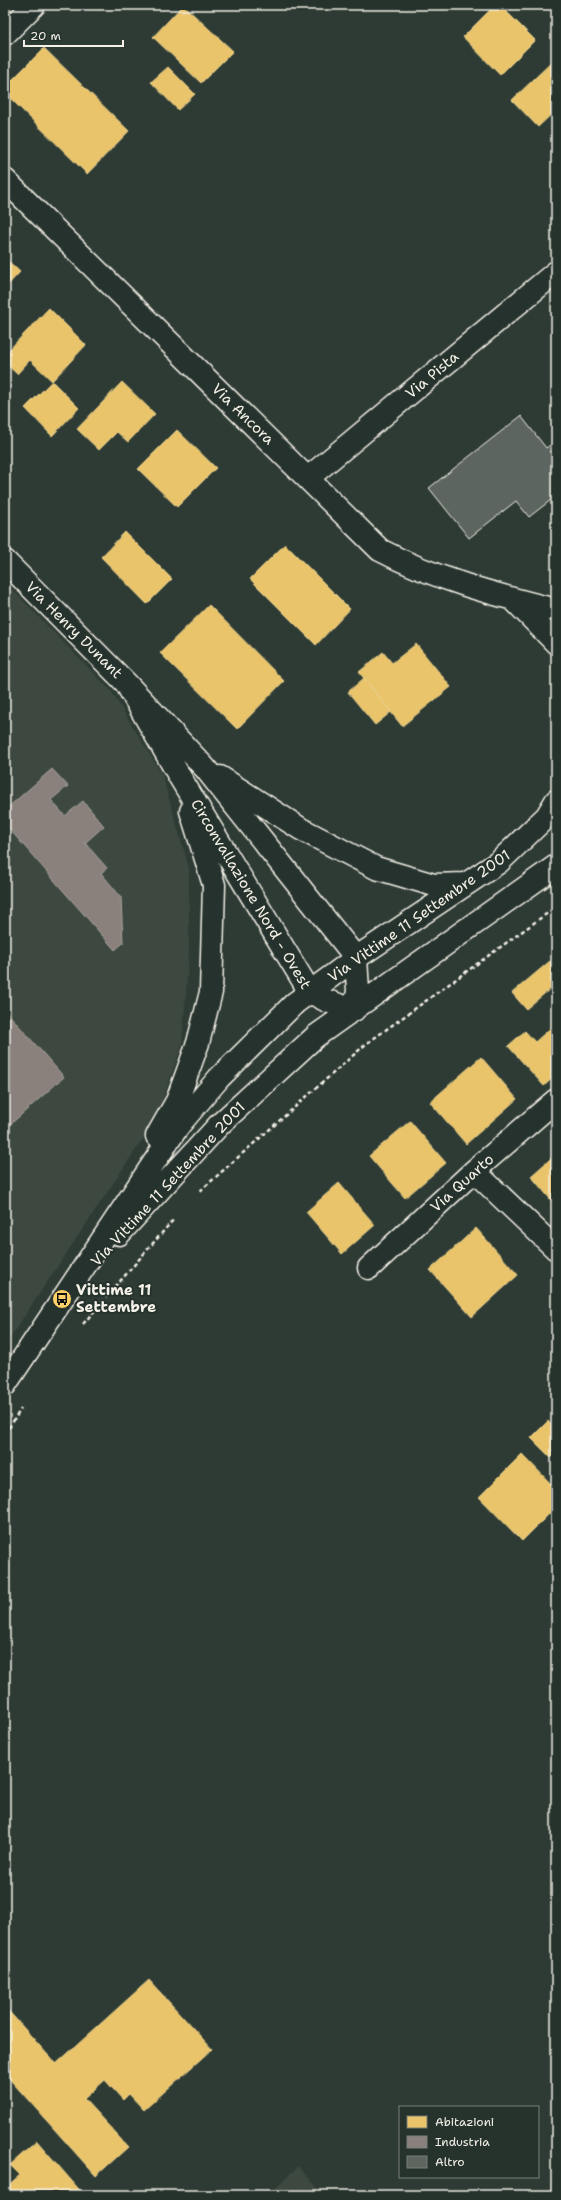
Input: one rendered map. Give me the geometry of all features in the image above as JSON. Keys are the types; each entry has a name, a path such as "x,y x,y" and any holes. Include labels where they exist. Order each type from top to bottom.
{"main road":[{"path":"5,34 34,5"},
{"name":"Via Ancora","path":"5,180 308,478 357,529 380,550 403,562 513,599 556,610"},
{"name":"Via Pista","path":"308,478 556,272"},
{"name":"Via Henry Dunant","path":"5,561 126,683"},
{"name":"Via Ancora","path":"513,599 556,643"},
{"name":"Circonvallazione Nord - Ovest","path":"126,683 205,768 356,958"},
{"name":"Circonvallazione Nord - Ovest","path":"126,683 181,779 310,992 327,1001 354,1010"},
{"name":"Circonvallazione Nord - Ovest","path":"205,768 302,829 376,868 434,885 466,884"},
{"path":"5,1385 66,1294 177,1101 198,1043 211,992 214,885 181,779"},
{"name":"Via Vittime 11 Settembre 2001","path":"66,1294 179,1125 219,1078 295,1003 356,958 499,862 548,816 556,801"},
{"name":"Via Vittime 11 Settembre 2001","path":"66,1294 219,1125 316,1036 556,866"},
{"path":"354,1010 358,991 356,958"},
{"name":"Via Quarto","path":"369,1268 474,1171 556,1100"},
{"path":"474,1171 556,1249"}],"path":[{"path":"195,1195 366,1044 556,907"},
{"path":"80,1327 179,1213"},
{"path":"5,1434 22,1408"}],"shaded area":[{"path":"5,582 111,691 162,774 189,868 189,950 182,1045 155,1121 5,1345"},
{"path":"298,2166 324,2195 269,2195"}],"building: Abitazioni":[{"path":"128,5 138,5 133,10"},
{"path":"183,5 233,51 201,83 153,37"},
{"path":"495,5 500,5 535,40 500,75 463,37"},
{"path":"44,48 129,131 87,174 5,93 5,87"},
{"path":"556,58 556,110 538,127 512,100"},
{"path":"168,67 195,94 178,110 151,82"},
{"path":"5,258 20,272 5,288"},
{"path":"49,308 86,345 52,381 30,360 17,374 5,363 5,354"},
{"path":"52,381 79,408 52,436 25,408"},
{"path":"122,382 155,414 128,442 117,432 99,450 77,429"},
{"path":"177,430 216,468 177,507 138,469"},
{"path":"125,532 172,579 147,604 101,557"},
{"path":"285,544 350,609 316,645 250,579"},
{"path":"209,605 284,681 237,729 160,653"},
{"path":"416,644 451,687 402,726 359,672 383,652 392,663"},
{"path":"364,678 391,712 375,725 348,692"},
{"path":"550,961 556,967 556,984 526,1009 512,993"},
{"path":"555,1024 556,1075 544,1086 508,1046 525,1031 535,1042"},
{"path":"481,1057 517,1099 466,1144 430,1102"},
{"path":"410,1121 446,1163 405,1198 369,1156"},
{"path":"556,1154 556,1206 531,1176"},
{"path":"339,1183 375,1225 342,1254 306,1212"},
{"path":"476,1228 518,1275 472,1317 430,1270"},
{"path":"548,1421 556,1430 556,1453 551,1458 531,1438"},
{"path":"522,1454 556,1489 556,1507 522,1541 479,1497"},
{"path":"149,1980 212,2049 144,2110 129,2094 123,2100 105,2080 84,2099 128,2147 96,2176 5,2074 5,2007 56,2064"},
{"path":"37,2141 84,2195 5,2195 5,2188 20,2175 10,2165"}],"building: Industria":[{"path":"52,769 68,786 51,800 65,816 83,801 104,826 85,843 107,868 101,873 121,897 123,943 115,950 5,824 5,810"},
{"path":"5,1010 64,1077 5,1129"}],"building: Altro":[{"path":"521,416 546,448 556,441 556,496 529,517 516,501 469,538 429,488"}],"place":[{"name":"Vittime 11 Settembre","path":"62,1299"}]}
